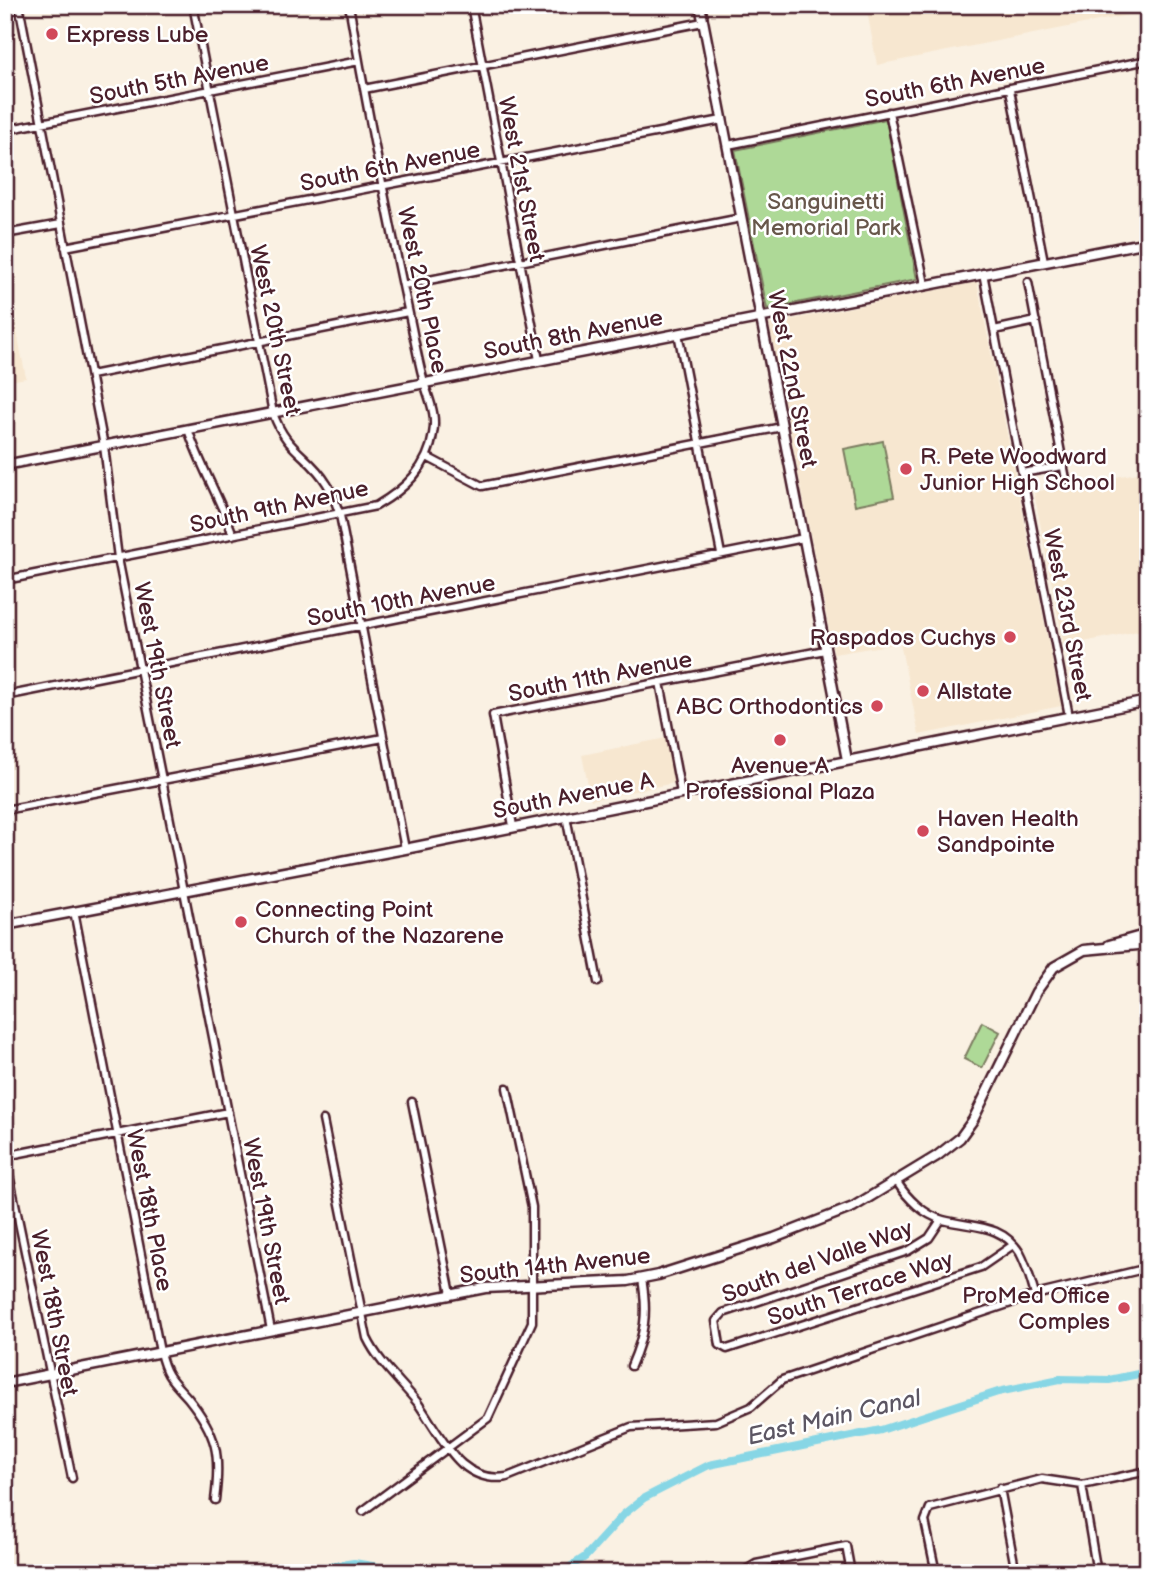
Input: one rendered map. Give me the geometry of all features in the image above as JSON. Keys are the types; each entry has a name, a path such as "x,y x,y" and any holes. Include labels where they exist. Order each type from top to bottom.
{"street":[{"name":"West 19th Street","path":"19,5 104,446 118,558 271,1330"},
{"name":"West 20th Street","path":"193,5 273,412 280,433 327,483 340,515 405,849"},
{"name":"West 20th Place","path":"349,5 408,312 424,383 433,407 434,432 428,457"},
{"name":"West 21st Street","path":"471,5 539,360"},
{"name":"West 22nd Street","path":"700,5 847,760"},
{"path":"364,89 703,22"},
{"name":"South 6th Avenue","path":"728,145 1148,60"},
{"name":"South 5th Avenue","path":"5,130 359,61"},
{"path":"1010,90 1044,261"},
{"path":"889,112 925,284"},
{"name":"South 6th Avenue","path":"65,247 722,120"},
{"path":"404,285 741,218"},
{"path":"5,234 61,224"},
{"name":"South 8th Avenue","path":"5,465 1148,242"},
{"name":"West 23rd Street","path":"983,274 1069,716"},
{"path":"1028,282 1066,479"},
{"path":"91,375 408,312"},
{"path":"994,330 1036,321"},
{"path":"677,333 721,554"},
{"path":"428,457 482,486 782,427"},
{"path":"188,429 197,456 223,507 233,535"},
{"name":"South 9th Avenue","path":"5,580 376,506 398,493 428,457"},
{"path":"1023,473 1063,466"},
{"name":"South 10th Avenue","path":"5,696 804,538"},
{"name":"South 11th Avenue","path":"513,826 493,715 825,650"},
{"path":"660,682 681,793"},
{"name":"South Avenue A","path":"5,925 405,849 1148,701"},
{"path":"5,810 383,738"},
{"path":"566,816 598,982"},
{"name":"West 18th Place","path":"74,911 160,1352 170,1380 210,1429 219,1462 215,1500"},
{"path":"1107,946 1148,934"},
{"path":"1107,946 1148,944"},
{"name":"South 14th Avenue","path":"5,1383 451,1294 532,1285 642,1279 702,1262 833,1216 897,1182 952,1145 967,1129 1007,1056 1036,992 1049,972 1065,958 1084,950 1107,946"},
{"path":"363,1511 488,1418 532,1322 532,1207 507,1088"},
{"path":"412,1102 451,1294"},
{"path":"5,1156 228,1112"},
{"path":"323,1120 360,1313 373,1352 460,1462 477,1474 495,1479 507,1478 631,1427 716,1422 751,1407 782,1380 1035,1295 1148,1268"},
{"name":"West 18th Street","path":"5,1156 72,1478"},
{"path":"897,1182 915,1204 941,1220 987,1226 1013,1245 1020,1254 1035,1295"},
{"name":"South del Valle Way","path":"718,1338 716,1321 723,1313 908,1251 929,1238 941,1220"},
{"name":"South Terrace Way","path":"718,1338 720,1345 727,1349 981,1267 1013,1245"},
{"path":"631,1366 647,1317 642,1279"},
{"path":"936,1573 927,1520 930,1508 1042,1479 1082,1485 1148,1471"},
{"path":"1082,1485 1097,1573"},
{"path":"1000,1488 1016,1573"},
{"path":"741,1573 756,1564 846,1546 851,1573"}],"shaded area":[{"path":"866,5 1148,5 1148,11 877,65"},
{"path":"5,271 26,378 5,382"},
{"name":"R. Pete Woodward Junior High School","path":"977,282 1061,706 919,735 900,643 834,654 769,324"},
{"path":"1148,471 1148,629 1064,646 1034,492"},
{"path":"671,737 679,782 591,800 582,755"}],"green space":[{"name":"Sanguinetti Memorial Park","path":"886,119 917,279 767,309 735,150"},
{"path":"883,441 894,497 855,505 844,449"},
{"path":"982,1022 1000,1032 982,1068 964,1059"}],"waterway":[{"name":"East Main Canal","path":"561,1573 585,1557 624,1514 644,1498 709,1465 881,1430 998,1392 1060,1379 1109,1380 1148,1372"},
{"name":"East Main Canal","path":"287,1573 354,1563 414,1573"}],"place":[{"name":"Express Lube","path":"52,34"},
{"name":"R. Pete Woodward Junior High School","path":"906,469"},
{"name":"Raspados Cuchys","path":"1010,637"},
{"name":"Allstate","path":"923,691"},
{"name":"ABC Orthodontics","path":"877,706"},
{"name":"Avenue A Professional Plaza","path":"780,740"},
{"name":"Haven Health Sandpointe","path":"923,831"},
{"name":"Connecting Point Church of the Nazarene","path":"241,922"},
{"name":"ProMed Office Comples","path":"1124,1308"}]}
